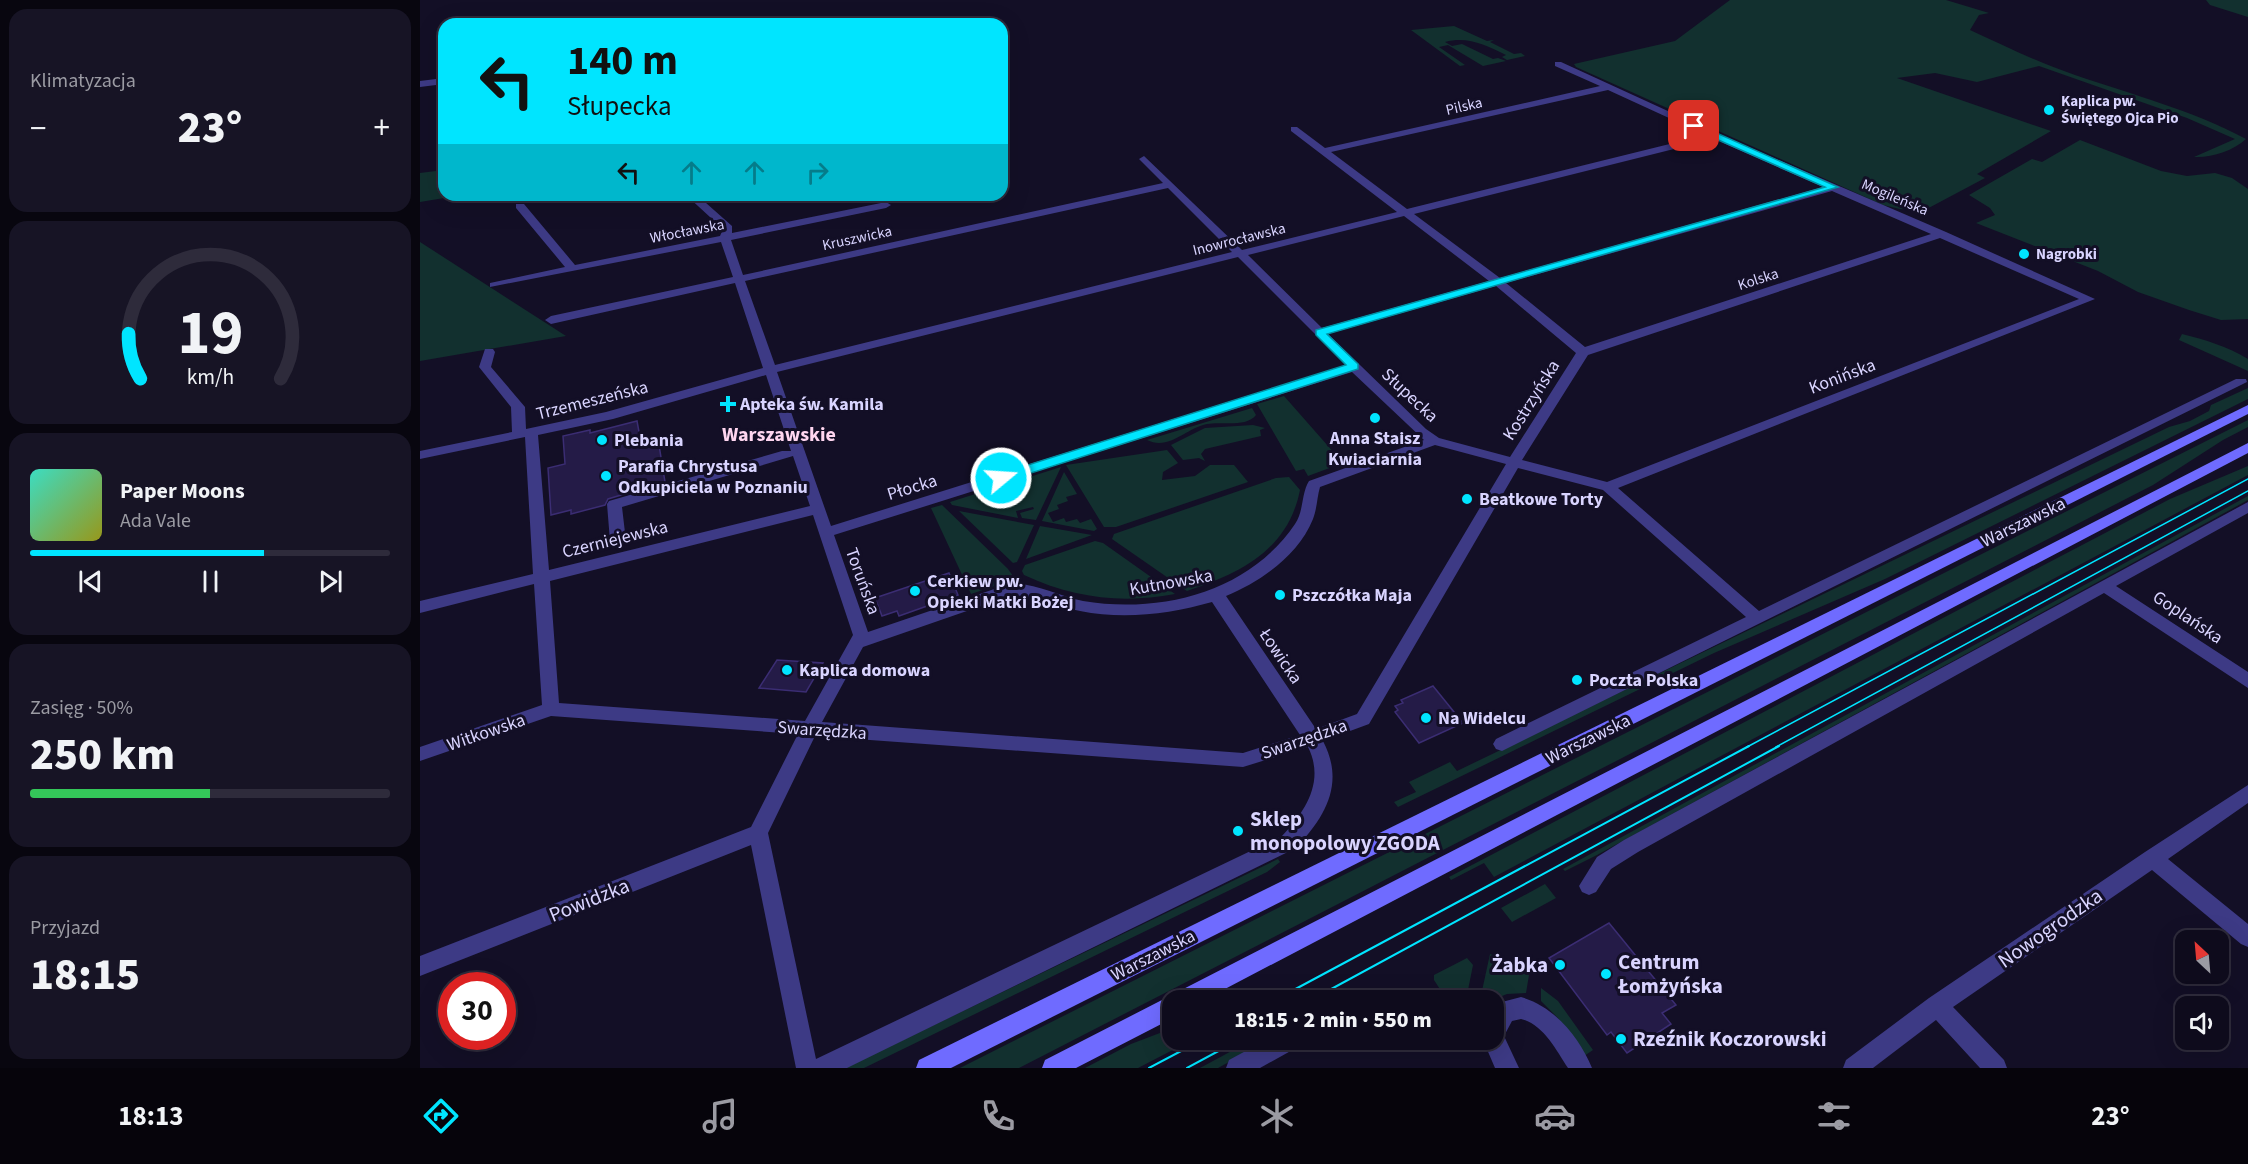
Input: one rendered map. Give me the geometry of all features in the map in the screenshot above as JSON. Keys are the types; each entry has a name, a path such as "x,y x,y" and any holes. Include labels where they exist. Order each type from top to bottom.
{"main road":[{"name":"Warszawska","path":"927,1068 2248,409"},
{"name":"Warszawska","path":"1203,990 2248,447"},
{"path":"1053,1068 1162,1012"}],"street":[{"name":"Mogileńska","path":"1558,64 2089,299"},
{"path":"420,84 438,82"},
{"name":"Pilska","path":"1324,151 1609,87"},
{"name":"Kostrzyńska","path":"1294,129 1498,282 1582,352 1514,462 1363,719"},
{"name":"Inowrocławska","path":"770,370 1715,135"},
{"name":"Słupecka","path":"1144,159 1421,432 1434,441 1608,487 1758,619"},
{"name":"Kruszwicka","path":"551,320 1169,185"},
{"path":"1320,332 1834,187"},
{"name":"Toruńska","path":"698,201 728,228 725,238 861,635 860,642 809,730 758,833"},
{"name":"Włocławska","path":"494,285 886,205 880,201"},
{"path":"520,206 572,269"},
{"name":"Kolska","path":"1582,352 1942,234"},
{"name":"Konińska","path":"1608,487 2089,299"},
{"path":"489,352 485,367 518,407 525,434 542,577 551,709"},
{"name":"Płocka","path":"825,533 1354,366"},
{"name":"Trzemeszeńska","path":"420,455 608,416 770,370"},
{"name":"Warszawska","path":"1502,744 2241,382"},
{"name":"Kutnowska","path":"860,642 1012,589 1021,588 1070,604 1129,610 1162,607 1217,596 1263,570 1289,544 1305,521 1314,484 1434,441"},
{"path":"618,541 614,504 787,454"},
{"path":"1589,885 1604,863 1631,846 2248,507"},
{"name":"Czerniejewska","path":"420,607 819,509"},
{"name":"Goplańska","path":"2106,586 2248,681"},
{"name":"Łowicka","path":"1217,596 1312,738"},
{"name":"Swarzędzka","path":"551,709 809,730 1243,760 1363,719"},
{"name":"Witkowska","path":"420,754 551,709"},
{"path":"822,1068 1290,842 1300,832 1317,803 1325,779 1323,761 1312,738"},
{"name":"Nowogrodzka","path":"1854,1068 1936,1006 2248,793"},
{"path":"758,833 807,1068"},
{"name":"Powidzka","path":"420,966 758,833"},
{"path":"2152,858 2248,937"},
{"path":"1936,1006 1996,1068"},
{"path":"1504,1015 1510,1010 1518,1008 1534,1011 1548,1022 1581,1068"},
{"path":"1237,1068 1270,1050"},
{"path":"1497,1050 1508,1068"}],"green space":[{"path":"1730,0 1946,0 1989,13 1979,15 1970,30 2048,65 2183,111 2246,139 2221,153 2194,157 2235,139 2187,118 2039,66 1977,82 1935,73 1897,78 2051,131 1977,174 1985,178 1923,211 1900,209 1883,205 1576,67 1574,64 1675,41"},
{"path":"2206,0 2248,0 2248,17 2210,5"},
{"path":"1454,26 1487,41 1494,40 1490,42 1514,54 1521,53 1525,56 1507,60 1502,57 1506,55 1476,42 1453,40 1445,42 1452,46 1462,44 1493,59 1506,61 1483,66 1448,45 1439,47 1465,65 1460,66 1411,30"},
{"path":"2080,140 2161,171 2187,176 2215,173 2232,178 2248,189 2248,319 2221,320 2138,292 2098,271 1976,223 1995,215 1990,208 1969,195 2032,159 2042,162"},
{"path":"438,171 438,199 420,202 420,173"},
{"path":"420,242 566,336 420,361"},
{"path":"2182,334 2240,354 2248,359 2248,371 2179,340"},
{"path":"2248,388 2248,399 1885,579 1714,653 1398,807 1394,802 1416,792 1409,782 1450,762 1457,771 2169,427 2190,421 2209,411 2211,405"},
{"path":"1284,396 1343,463 1308,476 1304,469 1296,471 1257,404"},
{"path":"1252,408 1256,415 1246,421 1199,426 1163,443 1147,440"},
{"path":"2248,420 2248,427 2223,440 2153,485 1171,990 1162,990 1162,994 1019,1068 960,1068"},
{"path":"1253,425 1265,428 1260,430 1261,436 1205,449 1201,454 1205,461 1199,458 1183,460 1171,445 1205,428"},
{"path":"1167,450 1178,463 1163,472 1162,480 1195,476 1210,465 1234,465 1248,482 1116,527 1104,527 1066,465"},
{"path":"2248,466 2248,475 1494,877 1484,863 1451,880 1449,877 2170,499"},
{"path":"1061,467 1036,520 1022,518 1020,513 1034,509 1033,507 1016,511 1018,518 952,505 950,502"},
{"path":"1064,472 1077,494 1066,497 1068,501 1057,505 1059,509 1048,513 1053,522 1064,518 1066,522 1077,519 1080,523 1091,519 1097,529 1094,531 1042,521"},
{"path":"1289,477 1300,490 1294,511 1285,529 1259,556 1243,567 1207,584 1187,591 1112,539 1114,534 1276,478"},
{"path":"2248,496 2248,500 1597,855 1565,871 1563,869"},
{"path":"942,505 1008,569 1015,579 971,594 931,508"},
{"path":"959,511 1034,525 1017,562 1013,563"},
{"path":"1040,526 1092,535 1026,559"},
{"path":"1095,541 1103,543 1175,594 1136,598 1098,597 1042,583 1024,575 1022,571 1025,565"},
{"path":"1278,859 1280,862 1267,872 864,1068 845,1068"},
{"path":"1545,884 1556,898 1512,922 1501,908"},
{"path":"1490,954 1530,969 1526,993 1504,995 1504,990 1482,990"},
{"path":"1467,958 1473,965 1468,990 1440,990 1434,980 1434,975"},
{"path":"1541,988 1558,1001 1593,1050 1584,1056 1558,1018 1541,1001"},
{"path":"1162,1032 1162,1050 1173,1050 1138,1068 1085,1068 1131,1044"},
{"path":"1233,1050 1251,1050 1218,1068 1200,1068"}],"building":[{"name":"Parafia Chrystusa Odkupiciela w Poznaniu","path":"637,421 641,443 658,439 665,482 608,499 605,505 571,514 571,510 551,515 548,468 565,464 563,436 590,430 590,433"},
{"name":"Cerkiew pw. Opieki Matki Bożej","path":"949,573 958,595 899,616 897,611 882,616 875,598"},
{"path":"777,660 823,663 806,692 759,688"},
{"name":"Na Widelcu","path":"1433,686 1463,723 1419,743 1395,712 1398,710 1395,706 1403,703 1401,700"},
{"name":"Centrum Łomżyńska","path":"1609,923 1676,1005 1662,1013 1671,1024 1627,1053 1611,1032 1607,1035 1549,958"}],"tram line":[{"path":"1747,747 2248,479"},
{"path":"1776,747 2248,491"},
{"path":"1294,990 1749,746"},
{"path":"1329,990 1779,746"},
{"path":"1149,1068 1183,1050"},
{"path":"1187,1068 1220,1050"}],"place":[{"name":"Kaplica pw. Świętego Ojca Pio","path":"2049,110"},
{"name":"Nagrobki","path":"2024,254"},
{"name":"Apteka św. Kamila","path":"728,404"},
{"name":"Anna Staisz Kwiaciarnia","path":"1375,418"},
{"name":"Plebania","path":"602,440"},
{"name":"Parafia Chrystusa Odkupiciela w Poznaniu","path":"606,476"},
{"name":"Beatkowe Torty","path":"1467,499"},
{"name":"Cerkiew pw. Opieki Matki Bożej","path":"915,591"},
{"name":"Pszczółka Maja","path":"1280,595"},
{"name":"Kaplica domowa","path":"787,670"},
{"name":"Poczta Polska","path":"1577,680"},
{"name":"Na Widelcu","path":"1426,718"},
{"name":"Sklep monopolowy ZGODA","path":"1238,831"},
{"name":"Żabka","path":"1560,965"},
{"name":"Centrum Łomżyńska","path":"1606,974"},
{"name":"Rzeźnik Koczorowski","path":"1621,1039"}],"district":[{"name":"Warszawskie","path":"779,434"}],"route":[{"path":"1001,478 1354,366 1320,332 1834,187 1694,126"}]}
